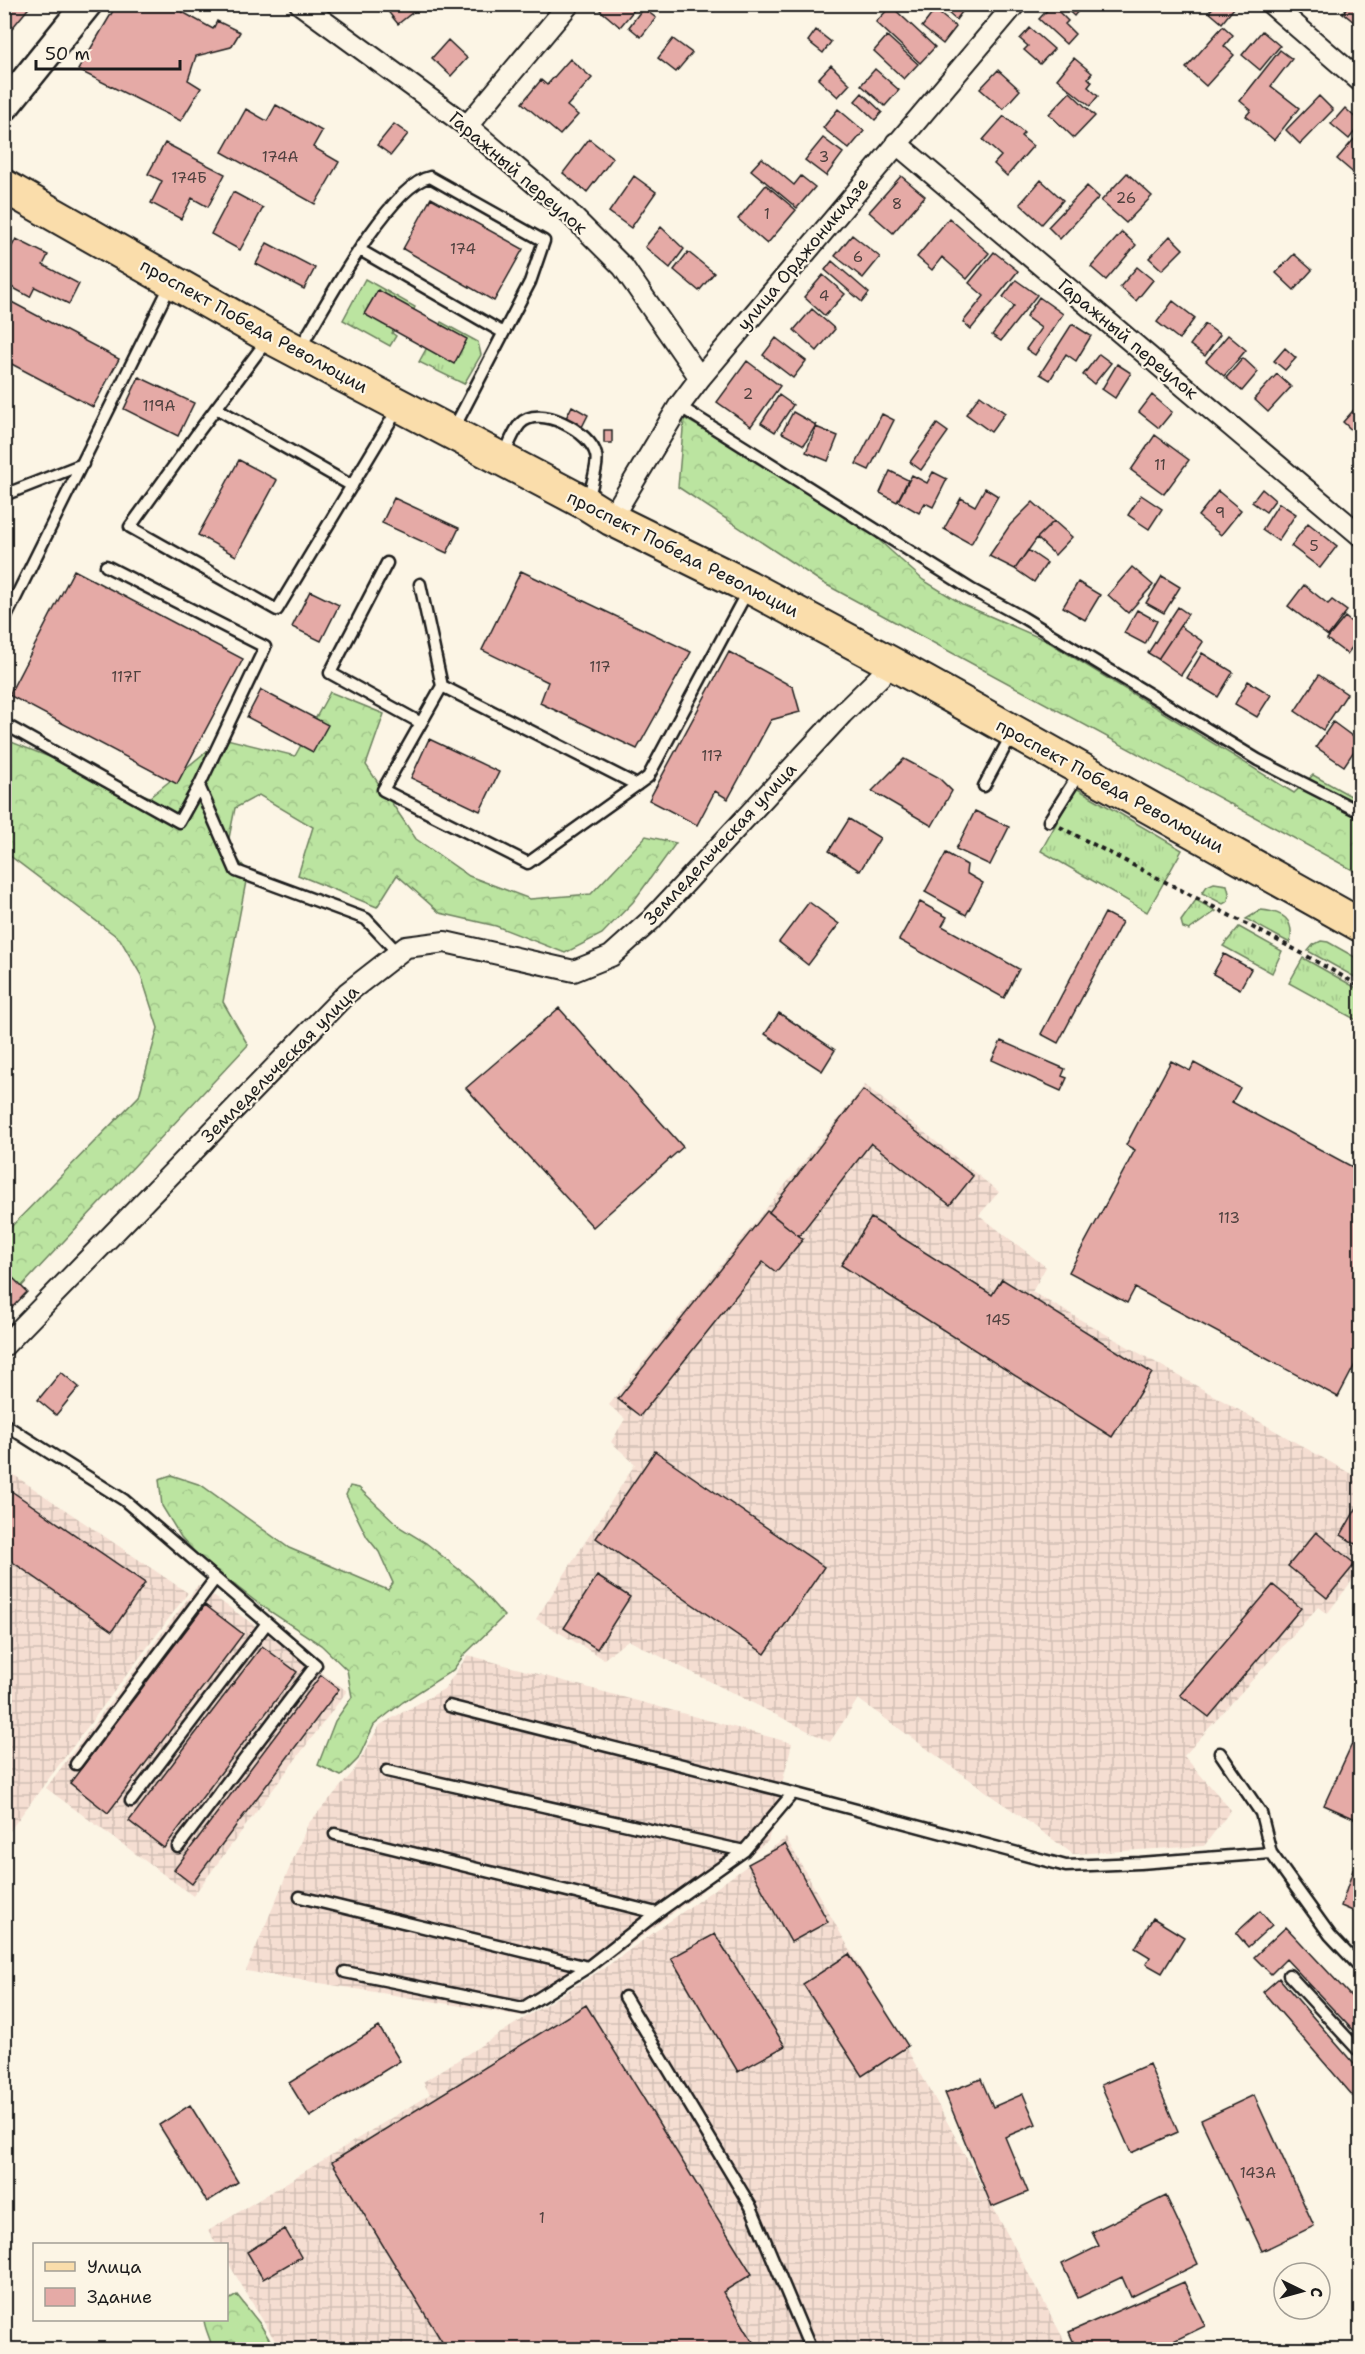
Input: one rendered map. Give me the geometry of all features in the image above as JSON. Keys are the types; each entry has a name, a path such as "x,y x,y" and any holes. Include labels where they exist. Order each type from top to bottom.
{"main road":[{"name":"проспект Победа Революции","path":"4,186 270,336 501,460 749,587 893,664 1360,925"}],"street":[{"path":"9,92 87,4"},
{"name":"Гаражный переулок","path":"300,4 467,126 566,210 623,267 700,378"},
{"path":"467,126 569,4"},
{"name":"улица Орджоникидзе","path":"599,511 700,378 1015,4"},
{"path":"1271,4 1360,81"},
{"name":"Гаражный переулок","path":"896,143 1360,535"},
{"name":"Земледельческая улица","path":"4,1346 348,993 398,953 406,947 445,942 574,971 611,956 651,920 842,714 893,664"}],"lane":[{"path":"298,351 360,250 408,188 423,178 430,177 544,242 530,282 451,432"},
{"path":"360,250 502,332"},
{"path":"4,621 172,281"},
{"path":"270,336 130,527 277,610 400,405"},
{"path":"679,406 972,590 1258,760 1360,812"},
{"path":"216,408 352,486"},
{"path":"501,460 520,423 536,415 554,419 590,439 597,457 599,511"},
{"path":"4,495 83,464"},
{"path":"387,563 330,673 422,723"},
{"path":"8,726 179,822 199,786 266,647 106,566"},
{"path":"420,584 442,686 384,790 528,863 648,777 749,587"},
{"path":"442,686 637,785"},
{"path":"984,786 1013,731"},
{"path":"1049,821 1082,770"},
{"path":"199,786 236,872 366,919 398,953"},
{"path":"4,1424 124,1500 316,1665 178,1847"},
{"path":"76,1764 215,1579"},
{"path":"131,1801 267,1623"},
{"path":"449,1706 793,1793 1066,1866 1271,1853"},
{"path":"1220,1753 1261,1814 1271,1853 1330,1935 1360,1967"},
{"path":"387,1771 744,1851"},
{"path":"345,1972 523,2008 588,1967 657,1913 744,1851 793,1793"},
{"path":"336,1834 657,1913"},
{"path":"300,1897 588,1967"},
{"path":"1289,1975 1360,2052"},
{"path":"626,1997 751,2207 811,2349"}],"path":[{"path":"1049,821 1286,944 1360,986"}],"shaded area":[{"path":"865,1085 999,1192 979,1215 1046,1267 1032,1292 1360,1479 1360,1570 1327,1614 1318,1607 1184,1756 1231,1810 1204,1846 1073,1854 858,1699 830,1742 628,1640 604,1659 536,1619 635,1464 611,1442 625,1419 609,1405"},
{"path":"5,1469 188,1593 5,1837"},
{"path":"198,1585 347,1691 193,1896 46,1788"},
{"path":"468,1655 792,1743 768,1841 605,1964 523,2016 246,1971 308,1824 353,1772 380,1725 444,1689"},
{"path":"786,1838 929,2088 1069,2349 280,2349 228,2263 228,2243 215,2243 208,2231 430,2094 423,2082 607,1966"}],"green space":[{"path":"365,279 415,307 408,321 401,318 392,333 396,336 390,346 343,320"},
{"path":"441,322 478,342 481,355 464,384 419,362"},
{"path":"684,418 849,513 923,580 962,604 1047,641 1294,793 1313,775 1360,801 1360,874 823,583 678,487"},
{"path":"330,692 384,714 366,765 416,839 469,876 530,899 591,894 646,836 676,843 633,902 602,934 565,953 496,926 440,913 397,875 377,907 298,875 313,827 259,795 235,808 227,848 248,871 223,1002 248,1045 19,1289 5,1269 5,1233 139,1096 158,1028 141,975 120,939 5,852 4,739 150,797 223,738 295,756"},
{"path":"1076,788 1182,850 1147,912 1041,851"},
{"path":"1214,883 1227,885 1228,901 1223,904 1202,893 1207,886"},
{"path":"1196,900 1216,911 1189,930 1183,928 1181,921"},
{"path":"1261,910 1286,918 1291,928 1290,943 1246,919"},
{"path":"1239,927 1282,951 1272,973 1223,946"},
{"path":"1321,941 1328,942 1360,960 1360,980 1308,951"},
{"path":"1303,958 1360,990 1360,1022 1289,983"},
{"path":"171,1475 201,1485 289,1548 388,1590 393,1583 379,1552 367,1537 346,1495 350,1486 359,1488 401,1528 426,1543 472,1580 504,1616 464,1655 453,1670 403,1702 374,1725 358,1759 341,1776 318,1765 335,1721 352,1697 347,1670 321,1645 259,1604 201,1559 181,1537 162,1506 159,1479"},
{"path":"237,2295 260,2324 275,2349 212,2349 204,2321 228,2321 228,2300"}],"building":[{"path":"4,4 32,4 4,38"},
{"path":"117,4 168,4 213,29 217,21 240,32 231,47 196,56 188,80 201,88 181,121 78,70"},
{"path":"382,4 415,4 418,8 398,24"},
{"path":"593,4 639,4 620,27"},
{"path":"705,4 718,4 714,11"},
{"path":"938,4 968,4 956,20"},
{"path":"1061,4 1084,4 1074,16"},
{"path":"1180,4 1198,4 1191,13"},
{"path":"1216,4 1230,4 1234,8 1222,23 1209,12"},
{"path":"1349,4 1360,4 1360,27 1343,13"},
{"path":"1052,5 1068,21 1065,24 1075,34 1066,44 1039,19"},
{"path":"891,6 935,47 920,63 876,22"},
{"path":"643,8 656,18 641,37 629,27"},
{"path":"935,10 956,27 943,44 922,27"},
{"path":"1223,26 1233,35 1224,46 1234,55 1206,86 1186,68"},
{"path":"1030,28 1054,49 1040,64 1024,50 1028,46 1020,39"},
{"path":"816,30 831,42 823,53 808,41"},
{"path":"1262,31 1280,46 1260,70 1242,55"},
{"path":"887,36 918,64 904,79 874,51"},
{"path":"673,39 692,53 676,72 658,58"},
{"path":"448,40 467,58 451,76 432,58"},
{"path":"1280,50 1292,59 1271,86 1299,108 1274,140 1246,116 1251,110 1240,101"},
{"path":"1074,58 1092,73 1088,78 1092,82 1088,87 1098,96 1090,106 1057,79"},
{"path":"570,59 592,78 567,106 578,115 560,135 522,103 541,80 547,85"},
{"path":"831,65 850,84 838,97 818,79"},
{"path":"875,69 899,90 885,106 861,85"},
{"path":"998,70 1020,90 1003,109 980,89"},
{"path":"1070,92 1095,116 1074,138 1049,114"},
{"path":"862,93 882,112 875,120 855,101"},
{"path":"1319,96 1333,110 1300,144 1286,130"},
{"path":"276,105 322,131 313,147 339,162 315,204 222,152 246,109 267,121"},
{"path":"1345,108 1360,122 1349,139 1331,124"},
{"path":"838,109 864,131 849,149 823,128"},
{"path":"1004,116 1024,133 1021,136 1033,146 1007,176 994,164 1001,156 983,140"},
{"path":"394,124 408,134 391,155 377,145"},
{"path":"823,138 843,153 826,176 805,160"},
{"path":"1355,138 1360,143 1360,172 1357,176 1337,159"},
{"path":"589,139 613,158 587,192 563,173"},
{"path":"165,143 225,174 208,207 192,198 181,219 151,203 162,181 148,174"},
{"path":"762,158 794,185 801,176 815,187 797,208 751,170"},
{"path":"1127,173 1152,196 1126,223 1101,201"},
{"path":"634,176 656,192 631,228 609,212"},
{"path":"901,176 925,196 893,233 869,212"},
{"path":"1041,180 1063,200 1042,224 1020,204"},
{"path":"766,185 796,210 767,244 738,219"},
{"path":"1087,186 1099,197 1060,239 1048,227"},
{"path":"233,192 263,208 240,250 211,234"},
{"path":"431,198 523,249 494,301 403,249"},
{"path":"949,218 989,253 967,279 942,257 932,270 917,257"},
{"path":"661,227 684,249 670,268 645,247"},
{"path":"1122,232 1136,245 1106,280 1091,267"},
{"path":"852,235 880,257 863,278 835,256"},
{"path":"1170,236 1183,249 1162,270 1149,258"},
{"path":"16,239 48,255 43,265 79,284 69,304 35,287 30,297 4,283 4,261"},
{"path":"267,243 315,268 304,289 256,264"},
{"path":"688,252 714,273 699,291 674,270"},
{"path":"994,252 1018,271 971,329 963,322 984,296 969,283"},
{"path":"1294,254 1312,270 1294,290 1276,273"},
{"path":"832,261 869,293 862,302 825,270"},
{"path":"1137,267 1153,280 1136,301 1120,287"},
{"path":"823,275 845,294 825,316 804,297"},
{"path":"1016,280 1037,295 1001,341 992,335 1014,306 1003,297"},
{"path":"378,290 467,339 454,364 364,314"},
{"path":"1039,297 1063,314 1035,355 1026,349 1041,328 1026,317"},
{"path":"4,298 119,359 93,407 4,360"},
{"path":"1173,301 1195,318 1179,339 1157,322"},
{"path":"812,309 835,329 817,351 794,330"},
{"path":"1072,324 1091,336 1076,361 1066,354 1050,380 1040,374"},
{"path":"1205,324 1220,335 1205,356 1190,345"},
{"path":"1228,335 1246,350 1224,376 1206,361"},
{"path":"776,338 806,361 793,378 763,355"},
{"path":"1285,348 1296,358 1285,370 1274,361"},
{"path":"1099,354 1111,363 1094,384 1083,375"},
{"path":"1243,358 1258,372 1242,391 1226,378"},
{"path":"747,361 780,386 751,426 717,402"},
{"path":"1117,364 1131,373 1115,398 1102,389"},
{"path":"1277,374 1291,387 1268,412 1254,399"},
{"path":"139,377 194,403 178,436 124,409"},
{"path":"779,395 793,405 775,432 761,423"},
{"path":"980,395 1005,413 991,432 966,414"},
{"path":"1152,395 1172,412 1159,428 1139,412"},
{"path":"1360,403 1360,438 1343,422"},
{"path":"572,406 588,415 581,429 565,420"},
{"path":"793,412 816,425 804,445 782,433"},
{"path":"882,414 894,420 869,470 856,464"},
{"path":"937,424 948,432 921,470 910,462"},
{"path":"816,427 838,436 828,461 806,452"},
{"path":"604,430 612,430 612,443 604,443"},
{"path":"1155,435 1189,460 1164,494 1131,470"},
{"path":"239,460 277,480 236,556 198,535"},
{"path":"890,471 908,480 897,502 880,493"},
{"path":"933,472 947,479 933,507 925,503 919,513 898,501 912,475 927,483"},
{"path":"985,488 998,496 971,544 944,529 961,498 975,506"},
{"path":"1262,489 1275,500 1266,512 1252,502"},
{"path":"1218,491 1241,510 1221,535 1198,516"},
{"path":"1141,495 1162,509 1149,529 1128,515"},
{"path":"394,498 459,528 447,553 382,523"},
{"path":"1033,502 1054,521 1037,538 1015,569 989,556 1010,525"},
{"path":"1279,503 1296,514 1278,541 1262,530"},
{"path":"1054,521 1072,537 1055,555 1037,538"},
{"path":"1308,523 1337,546 1320,568 1291,546"},
{"path":"1028,550 1047,563 1034,582 1015,569"},
{"path":"1132,567 1153,585 1128,613 1108,595"},
{"path":"74,570 243,659 177,784 9,695"},
{"path":"521,571 691,652 637,749 540,703 548,682 482,650"},
{"path":"1162,576 1180,587 1164,613 1146,603"},
{"path":"1078,582 1100,595 1085,620 1063,607"},
{"path":"1304,585 1328,604 1332,600 1347,611 1328,636 1288,606"},
{"path":"310,591 339,605 321,641 292,627"},
{"path":"1178,607 1188,614 1158,659 1148,653"},
{"path":"1137,610 1157,621 1145,644 1124,633"},
{"path":"1345,617 1360,629 1360,637 1347,654 1327,639"},
{"path":"1180,626 1203,642 1181,675 1158,659"},
{"path":"729,652 793,687 800,712 771,720 728,799 715,791 697,825 649,800"},
{"path":"1202,653 1233,672 1218,697 1187,678"},
{"path":"1319,675 1347,694 1323,730 1295,711"},
{"path":"1248,681 1271,695 1257,717 1235,704"},
{"path":"261,690 328,725 313,752 247,717"},
{"path":"1333,722 1360,742 1344,766 1316,747"},
{"path":"429,739 499,772 480,811 411,778"},
{"path":"904,759 938,777 952,791 932,826 872,791"},
{"path":"1360,764 1360,777 1354,772"},
{"path":"975,811 1009,827 990,865 956,849"},
{"path":"849,819 880,838 860,871 829,851"},
{"path":"946,853 967,865 966,873 983,883 966,915 925,892"},
{"path":"809,902 839,924 808,965 779,942"},
{"path":"920,902 947,917 942,926 1019,969 1004,998 899,940"},
{"path":"1105,913 1122,922 1058,1043 1041,1034"},
{"path":"1224,954 1251,969 1240,989 1213,974"},
{"path":"559,1008 683,1147 593,1227 466,1088"},
{"path":"779,1013 835,1050 822,1071 765,1034"},
{"path":"1001,1041 1065,1069 1062,1076 1067,1078 1061,1091 992,1060"},
{"path":"1171,1061 1190,1071 1194,1063 1240,1088 1232,1102 1360,1171 1360,1355 1338,1397 1135,1288 1127,1303 1069,1272 1135,1150 1126,1145"},
{"path":"863,1090 973,1176 950,1205 871,1143 799,1236 769,1212"},
{"path":"767,1211 803,1239 776,1272 763,1262 640,1416 618,1399"},
{"path":"871,1218 992,1295 1002,1279 1152,1373 1112,1437 841,1265"},
{"path":"13,1278 27,1292 4,1316 4,1287"},
{"path":"61,1372 79,1387 56,1415 38,1400"},
{"path":"655,1451 824,1567 765,1654 596,1538"},
{"path":"4,1486 145,1583 112,1631 4,1556"},
{"path":"1360,1502 1360,1547 1341,1535"},
{"path":"1316,1532 1355,1564 1327,1598 1288,1566"},
{"path":"597,1576 630,1597 597,1649 564,1628"},
{"path":"1273,1585 1301,1608 1209,1717 1180,1695"},
{"path":"205,1605 243,1634 108,1813 70,1783"},
{"path":"262,1646 297,1672 164,1848 129,1821"},
{"path":"321,1675 339,1689 192,1884 174,1870"},
{"path":"1352,1744 1360,1748 1360,1821 1324,1805"},
{"path":"785,1844 828,1922 791,1942 748,1864"},
{"path":"1360,1849 1360,1914 1341,1906"},
{"path":"1260,1911 1272,1925 1248,1947 1236,1933"},
{"path":"1153,1918 1184,1937 1162,1973 1146,1964 1150,1957 1135,1948"},
{"path":"1286,1927 1360,2006 1360,2038 1286,1959 1271,1974 1254,1957"},
{"path":"715,1934 785,2046 738,2072 671,1958"},
{"path":"849,1954 908,2046 862,2076 803,1984"},
{"path":"1279,1978 1360,2071 1360,2104 1263,1992"},
{"path":"586,2005 752,2274 723,2292 758,2350 447,2350 332,2162"},
{"path":"379,2027 400,2061 310,2117 289,2083"},
{"path":"1149,2064 1178,2132 1131,2153 1101,2085"},
{"path":"981,2079 993,2107 1023,2094 1036,2124 1005,2137 1028,2192 992,2207 945,2093"},
{"path":"1254,2095 1314,2226 1262,2251 1201,2120"},
{"path":"190,2105 238,2182 207,2202 159,2125"},
{"path":"1166,2196 1198,2264 1131,2297 1122,2277 1078,2298 1062,2264 1099,2246 1092,2232"},
{"path":"285,2229 301,2257 263,2279 247,2252"},
{"path":"1184,2282 1205,2326 1155,2350 1077,2350 1069,2332"}]}
